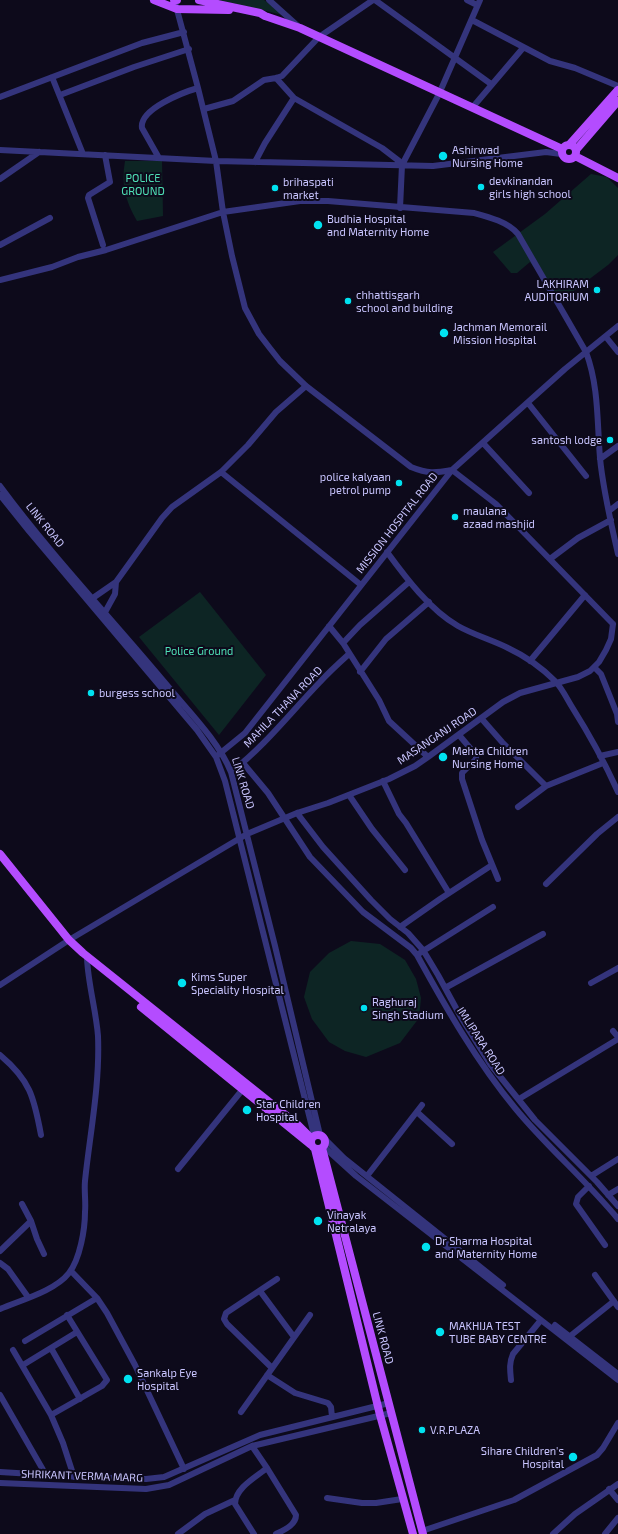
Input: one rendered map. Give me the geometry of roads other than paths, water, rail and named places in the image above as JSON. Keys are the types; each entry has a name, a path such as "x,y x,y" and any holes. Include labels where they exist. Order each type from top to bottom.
{"main road":[{"path":"154,0 265,16"},
{"path":"199,0 260,13 300,28 562,151 565,158 568,159 571,159 574,150 618,90"},
{"path":"574,150 618,101"},
{"path":"562,151 564,146 574,150 618,178"},
{"path":"0,854 67,941"},
{"path":"0,862 67,941 87,961 303,1140 318,1142"},
{"path":"87,961 297,1124 318,1142"},
{"name":"LINK ROAD","path":"318,1142 389,1403 422,1532"},
{"name":"LINK ROAD","path":"318,1142 379,1410 402,1499 413,1534"}],"street":[{"path":"269,0 300,28"},
{"path":"204,109 233,101 264,80 276,78 286,73 319,37 374,0 491,84"},
{"path":"400,208 402,165 439,94 478,3 467,0"},
{"path":"175,2 204,109 216,161 223,212 245,308 259,334 280,361 306,386 411,468 433,474 452,470 496,504 585,595 616,623 611,639 595,668 601,674 618,722"},
{"path":"472,20 550,61 575,68 618,86"},
{"path":"0,97 142,43 184,32"},
{"path":"472,108 523,48"},
{"path":"60,95 134,67 188,49"},
{"path":"52,77 83,154"},
{"path":"276,78 294,98 382,148 402,165"},
{"path":"159,158 142,128 142,122 151,112 168,99 182,92 198,88"},
{"path":"255,162 264,143 294,98"},
{"path":"0,150 216,161 433,166 562,151"},
{"path":"0,179 39,152"},
{"path":"103,245 88,198 89,195 110,182 105,155"},
{"path":"0,280 52,267 78,257 106,250 223,212 306,200 474,213 495,219 514,229 520,237 586,352 592,367 595,382 600,458 610,520 618,554"},
{"path":"0,245 50,218"},
{"name":"MISSION HOSPITAL ROAD","path":"216,757 245,732 452,470 565,369 618,326"},
{"path":"606,337 618,352"},
{"path":"91,599 116,582 172,507 221,472 248,445 276,412 306,386"},
{"path":"528,403 586,476"},
{"path":"483,442 529,493"},
{"path":"600,458 618,446"},
{"path":"221,472 361,585"},
{"name":"LINK ROAD","path":"0,486 193,725 216,757 225,781 318,1142"},
{"name":"LINK ROAD","path":"0,495 91,599"},
{"path":"609,511 618,504"},
{"path":"550,559 578,538 610,520"},
{"path":"387,552 409,582 429,602 458,626 508,648 530,660 557,683 582,723 603,763 615,779 618,792"},
{"path":"103,614 115,594 116,582"},
{"path":"343,643 360,625 409,582"},
{"path":"530,660 585,595"},
{"path":"360,672 386,639 429,602"},
{"name":"LINK ROAD","path":"103,614 201,726 221,752 231,772 277,954 318,1142"},
{"path":"329,626 343,643 379,700 389,721 428,756"},
{"name":"MAHILA THANA ROAD","path":"231,772 243,763 278,729 320,681 349,654"},
{"name":"MASANGANJ ROAD","path":"0,985 67,941 247,834 297,813 349,795 415,766 503,702 520,693 584,675 595,668"},
{"path":"481,718 502,742 546,786"},
{"path":"459,735 476,755 476,759 462,773 462,779 498,879"},
{"path":"600,756 618,752"},
{"name":"IMLIPARA ROAD","path":"243,763 261,783 310,857 363,912 411,948 484,1067 524,1118 589,1186 618,1219"},
{"path":"518,807 546,786 603,763"},
{"path":"383,781 399,814 450,893"},
{"path":"349,795 372,829 405,870"},
{"name":"IMLIPARA ROAD","path":"297,813 323,847 371,900 390,920 408,933 423,950 481,1050 535,1120 591,1176 618,1206"},
{"path":"546,884 597,834 618,817"},
{"path":"400,927 492,865"},
{"path":"417,956 423,950 493,907"},
{"path":"445,988 543,934"},
{"path":"0,1309 58,1283 71,1271 79,1250 85,1220 85,1182 96,1090 98,1034 88,977 87,961"},
{"path":"591,983 618,968"},
{"path":"519,1099 618,1038 613,1031"},
{"path":"0,1055 17,1070 33,1098 41,1134"},
{"path":"178,1169 243,1089"},
{"path":"367,1176 422,1105"},
{"path":"417,1112 452,1144"},
{"path":"318,1142 344,1158 618,1374"},
{"path":"318,1142 356,1176 618,1380"},
{"path":"591,1176 618,1159"},
{"path":"589,1186 578,1197 576,1204 605,1245"},
{"path":"608,1195 618,1190"},
{"path":"22,1204 31,1221 44,1254"},
{"path":"0,1251 31,1221"},
{"path":"0,1263 8,1270 28,1297"},
{"path":"71,1271 97,1298 135,1365 184,1469"},
{"path":"595,1275 618,1307"},
{"path":"272,1368 227,1324 224,1319 226,1313 277,1279"},
{"path":"260,1291 294,1337"},
{"path":"25,1341 97,1298"},
{"path":"570,1337 614,1300"},
{"path":"51,1415 102,1386 107,1380 67,1315"},
{"path":"241,1412 310,1315"},
{"path":"511,1380 509,1363 513,1354 541,1320"},
{"path":"23,1366 77,1332"},
{"path":"51,1348 80,1399"},
{"path":"13,1350 51,1415 63,1443 74,1476"},
{"path":"267,1375 295,1393 328,1403 330,1405 332,1417"},
{"path":"0,1395 46,1475"},
{"name":"SHRIKANT VERMA MARG","path":"0,1483 146,1489 169,1485 252,1446 379,1410 389,1403"},
{"name":"SHRIKANT VERMA MARG","path":"0,1472 146,1479 164,1477 260,1435 332,1417 379,1410 391,1413"},
{"path":"422,1532 514,1500 597,1455 618,1424"},
{"path":"252,1446 296,1515 296,1519 292,1524 276,1534"},
{"path":"254,1534 235,1504 235,1500 238,1492 267,1468"},
{"path":"553,1534 575,1514 618,1484"},
{"path":"609,1489 618,1500"},
{"path":"327,1498 362,1503 376,1503 402,1499"},
{"path":"178,1534 205,1514 235,1500"},
{"path":"605,1534 618,1518"}],"place":[{"name":"Ashirwad Nursing Home","path":"443,156"},
{"name":"devkinandan girls high school","path":"481,187"},
{"name":"brihaspati market","path":"275,188"},
{"name":"Budhia Hospital and Maternity Home","path":"318,225"},
{"name":"LAKHIRAM AUDITORIUM","path":"597,290"},
{"name":"chhattisgarh school and building","path":"348,301"},
{"name":"Jachman Memorail Mission Hospital","path":"444,333"},
{"name":"santosh lodge","path":"610,440"},
{"name":"police kalyaan petrol pump","path":"399,483"},
{"name":"maulana azaad mashjid","path":"455,517"},
{"name":"burgess school","path":"91,693"},
{"name":"Mehta Children Nursing Home","path":"443,757"},
{"name":"Kims Super Speciality Hospital","path":"182,983"},
{"name":"Raghuraj Singh Stadium","path":"364,1008"},
{"name":"Star Children Hospital","path":"247,1110"},
{"name":"Vinayak Netralaya","path":"318,1221"},
{"name":"Dr Sharma Hospital and Maternity Home","path":"426,1247"},
{"name":"MAKHIJA TEST TUBE BABY CENTRE","path":"440,1332"},
{"name":"Sankalp Eye Hospital","path":"128,1379"},
{"name":"V.R.PLAZA","path":"422,1430"},
{"name":"Sihare Children's Hospital","path":"573,1457"}],"park label":[{"name":"POLICE GROUND","path":"143,184"},
{"name":"Police Ground","path":"199,651"}]}
